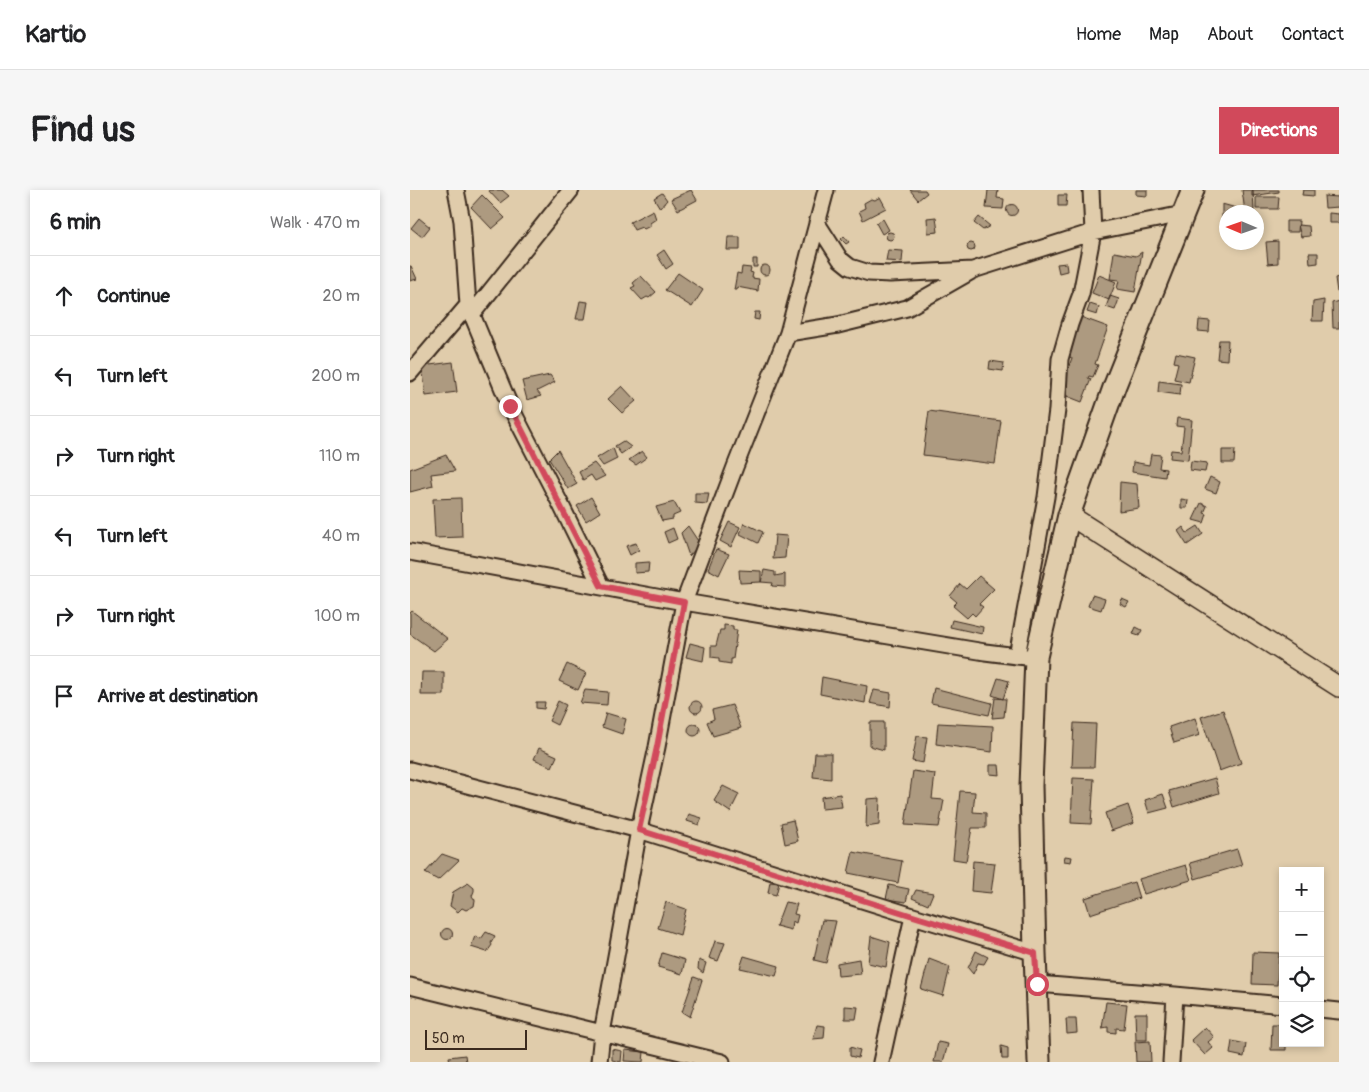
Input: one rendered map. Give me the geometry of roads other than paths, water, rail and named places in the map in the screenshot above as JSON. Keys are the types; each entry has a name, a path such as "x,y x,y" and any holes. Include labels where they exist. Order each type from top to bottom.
{"main road":[{"path":"1039,1062 1026,656 1068,515 1115,385 1193,190"}],"street":[{"path":"456,190 462,220 471,309 510,406 601,586"},
{"path":"410,374 471,309 571,190"},
{"path":"600,1062 602,1033 639,830 657,747 684,602 788,332 826,190"},
{"path":"410,552 684,602 986,652 1026,656 1057,410 1060,360 1081,294 1093,232 1091,190"},
{"path":"788,332 838,326 907,308 973,270 1093,232 1183,214"},
{"path":"817,223 840,259 850,268 869,273 890,274 973,270"},
{"path":"1068,515 1339,687"},
{"path":"410,770 639,830 1035,953"},
{"path":"882,1062 913,916"},
{"path":"1037,984 1175,994 1279,1005"},
{"path":"410,986 722,1062"},
{"path":"1171,1062 1175,994"},
{"path":"1324,1009 1339,1011"}]}
